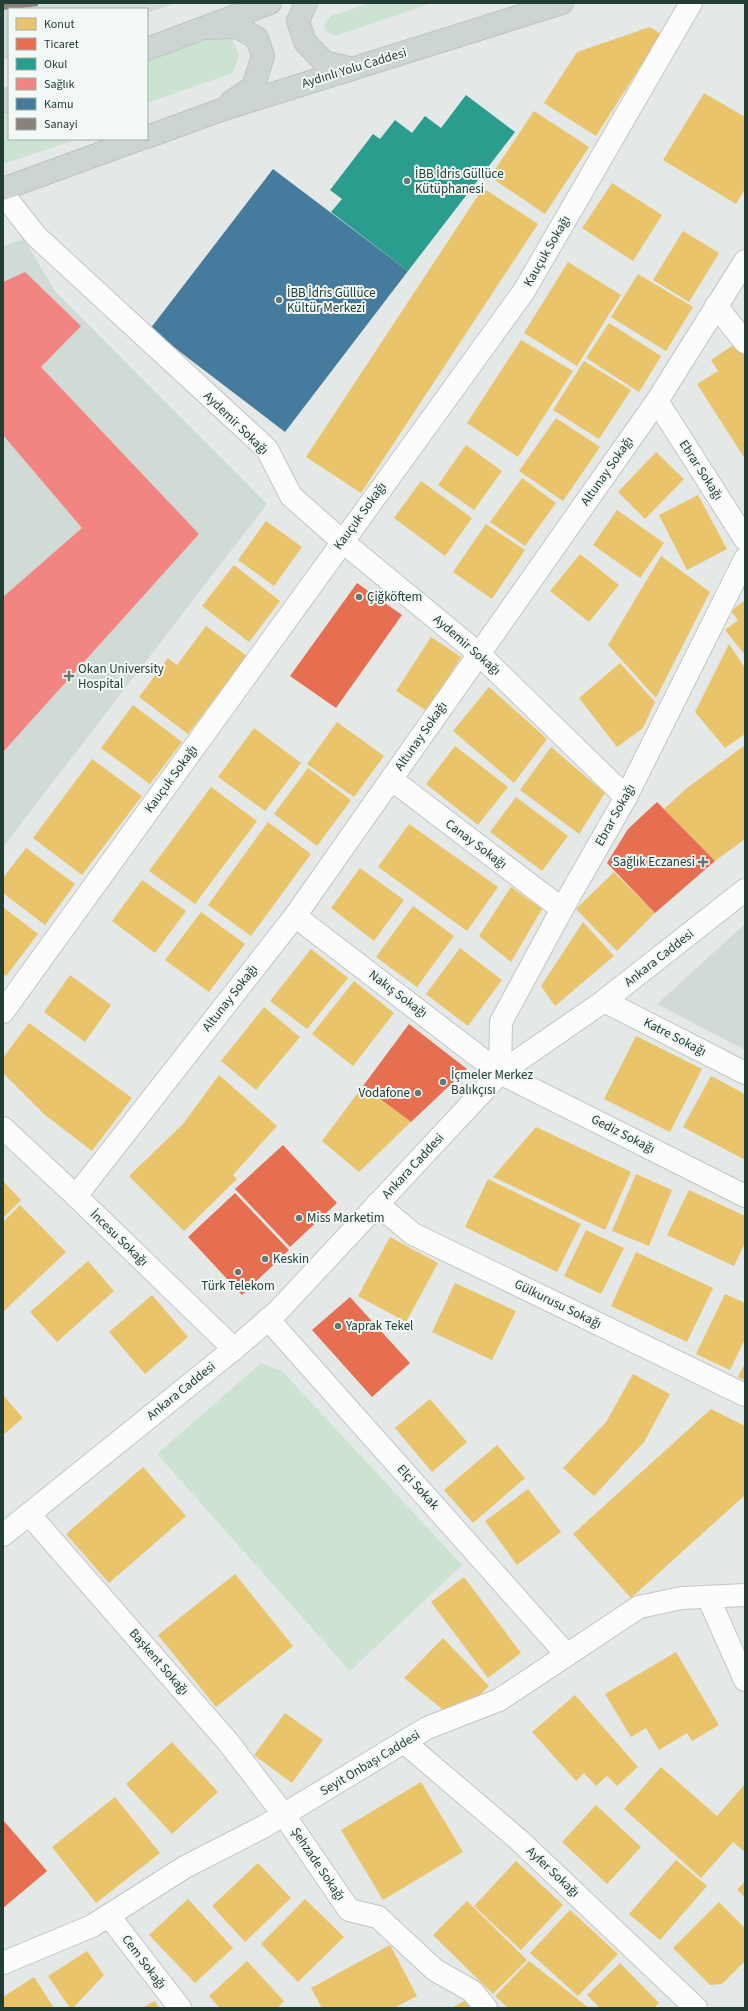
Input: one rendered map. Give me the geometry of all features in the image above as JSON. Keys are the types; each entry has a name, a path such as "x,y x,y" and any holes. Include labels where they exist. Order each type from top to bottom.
{"main road":[{"path":"148,49 270,3"},
{"path":"306,3 298,22 305,42 324,62 352,69"},
{"name":"Aydınlı Yolu Caddesi","path":"148,136 221,110 562,3"},
{"path":"204,28 238,28 257,38 263,56 253,87 221,110"},
{"path":"3,188 137,140"}],"street":[{"name":"Kauçuk Sokağı","path":"3,1012 524,291 691,3"},
{"name":"Aydemir Sokağı","path":"3,194 36,236 267,449 291,496 342,541 479,654 626,797"},
{"name":"Altunay Sokağı","path":"76,1196 295,916 657,401 745,261"},
{"path":"716,306 745,342"},
{"name":"Ebrar Sokağı","path":"657,401 745,539"},
{"name":"Ebrar Sokağı","path":"500,1073 501,1022 562,909 626,797 745,560"},
{"name":"Canay Sokağı","path":"391,779 562,909"},
{"name":"Ankara Caddesi","path":"3,1535 234,1349 268,1319 500,1073 604,1001 745,890"},
{"name":"Nakış Sokağı","path":"295,916 500,1073"},
{"name":"Katre Sokağı","path":"604,1001 745,1073"},
{"name":"Gediz Sokağı","path":"500,1073 745,1196"},
{"name":"İncesu Sokağı","path":"3,1128 76,1196 234,1349"},
{"name":"Gülkurusu Sokağı","path":"377,1204 413,1234 745,1395"},
{"name":"Elçi Sokak","path":"268,1319 567,1655"},
{"name":"Başkent Sokağı","path":"29,1514 228,1742 284,1815"},
{"name":"Seyit Onbaşı Caddesi","path":"3,1963 92,1926 185,1867 284,1815 427,1728 499,1700 639,1607 682,1598 745,1595"},
{"path":"708,1597 745,1680"},
{"name":"Ayfer Sokağı","path":"404,1742 519,1840 696,2008"},
{"name":"Şehzade Sokağı","path":"284,1815 349,1910 378,1917 435,1970 472,1991 486,2008"},
{"name":"Cem Sokağı","path":"109,1916 180,2008"}],"shaded area":[{"path":"3,3 177,3 148,13 148,8 8,8 8,58 3,60"},
{"name":"Okan University Hospital","path":"24,239 55,291 267,504 3,847 3,246"},
{"path":"745,924 745,1050 657,1004"}],"green space":[{"path":"370,3 433,3 335,36 326,31 324,24 331,16"},
{"path":"213,33 231,37 239,55 233,73 148,103 148,58"},
{"path":"8,111 8,140 75,140 3,164 3,113"},
{"path":"261,1363 282,1371 462,1565 350,1671 157,1454"}],"building: Konut":[{"path":"650,27 661,34 596,136 544,103 577,52"},
{"path":"704,93 745,117 745,189 736,204 663,160"},
{"path":"534,111 589,147 545,214 490,177"},
{"path":"612,183 662,215 633,261 582,228"},
{"path":"483,188 538,224 361,493 306,457"},
{"path":"683,231 719,253 689,302 653,280"},
{"path":"568,262 621,295 577,366 524,333"},
{"path":"638,274 693,307 666,351 611,317"},
{"path":"609,323 661,356 639,392 586,358"},
{"path":"521,340 573,371 518,457 467,423"},
{"path":"738,342 745,353 745,459 697,384 718,371 711,360"},
{"path":"584,361 631,390 599,439 553,410"},
{"path":"556,418 600,447 563,501 519,471"},
{"path":"466,445 502,471 474,510 438,485"},
{"path":"656,452 684,479 645,519 618,492"},
{"path":"522,478 556,503 525,546 490,522"},
{"path":"421,481 472,518 445,556 394,518"},
{"path":"698,495 727,549 687,570 659,515"},
{"path":"617,510 664,543 640,578 593,545"},
{"path":"266,521 302,547 274,586 238,560"},
{"path":"486,524 525,550 492,599 453,572"},
{"path":"580,554 619,585 589,622 550,591"},
{"path":"661,556 710,592 656,698 608,645"},
{"path":"234,565 280,601 249,642 202,606"},
{"path":"745,600 745,655 725,630 738,620 731,611"},
{"path":"206,626 247,656 188,734 139,697 168,658 177,665"},
{"path":"431,637 461,657 427,711 396,691"},
{"path":"729,644 745,668 745,734 725,748 695,712"},
{"path":"620,663 655,702 643,728 617,747 579,698"},
{"path":"489,687 547,739 514,783 453,731"},
{"path":"133,705 182,742 150,784 101,748"},
{"path":"337,722 384,756 354,797 307,764"},
{"path":"254,728 301,763 265,811 218,777"},
{"path":"745,745 745,839 715,861 664,809 687,788"},
{"path":"455,746 508,787 478,825 426,784"},
{"path":"551,747 605,793 579,834 520,790"},
{"path":"92,759 142,796 82,875 33,838"},
{"path":"308,768 351,800 317,846 274,814"},
{"path":"211,787 257,821 195,904 149,871"},
{"path":"516,797 568,836 542,871 490,832"},
{"path":"268,822 311,854 251,936 208,905"},
{"path":"409,824 498,887 467,931 378,867"},
{"path":"26,848 75,884 45,925 3,893 3,878"},
{"path":"360,868 404,900 374,941 331,908"},
{"path":"614,872 655,913 617,951 576,909"},
{"path":"142,880 186,911 155,953 112,921"},
{"path":"511,887 542,909 511,962 479,936"},
{"path":"413,906 454,936 417,987 376,957"},
{"path":"3,907 38,934 6,976 3,974"},
{"path":"201,912 245,944 209,992 165,960"},
{"path":"583,922 614,956 555,1006 541,986"},
{"path":"460,948 502,980 468,1026 426,994"},
{"path":"311,949 348,978 307,1029 270,1001"},
{"path":"70,975 111,1005 85,1042 44,1012"},
{"path":"354,981 394,1013 353,1066 312,1034"},
{"path":"264,1007 300,1037 256,1090 221,1061"},
{"path":"29,1023 132,1098 92,1151 45,1115 3,1073 3,1058"},
{"path":"636,1036 702,1069 670,1132 604,1099"},
{"path":"219,1075 277,1126 233,1175 237,1179 184,1231 129,1176 183,1124"},
{"path":"711,1076 745,1094 745,1160 683,1127"},
{"path":"363,1086 411,1122 359,1172 322,1141"},
{"path":"536,1127 631,1172 605,1230 493,1177"},
{"path":"636,1174 672,1190 649,1246 612,1231"},
{"path":"488,1179 581,1224 557,1272 465,1227"},
{"path":"3,1181 21,1200 3,1218"},
{"path":"689,1190 745,1216 745,1243 734,1266 667,1235"},
{"path":"20,1205 66,1252 3,1312 3,1222"},
{"path":"586,1230 624,1248 601,1294 564,1276"},
{"path":"390,1237 438,1263 406,1322 358,1296"},
{"path":"636,1252 713,1288 687,1342 611,1306"},
{"path":"88,1261 114,1291 57,1342 30,1312"},
{"path":"455,1283 516,1311 492,1360 432,1332"},
{"path":"725,1294 745,1303 745,1339 730,1370 696,1354"},
{"path":"152,1295 188,1337 145,1374 109,1332"},
{"path":"745,1363 745,1380 738,1377"},
{"path":"633,1374 670,1394 644,1442 594,1496 563,1468 606,1422"},
{"path":"3,1395 23,1418 3,1435"},
{"path":"430,1399 467,1442 432,1472 395,1428"},
{"path":"711,1409 745,1426 745,1495 631,1598 573,1534"},
{"path":"497,1445 525,1478 473,1523 444,1490"},
{"path":"143,1467 186,1516 109,1583 66,1534"},
{"path":"528,1489 561,1532 517,1565 485,1521"},
{"path":"235,1574 293,1646 216,1707 158,1635"},
{"path":"464,1577 521,1653 488,1678 431,1602"},
{"path":"443,1638 489,1686 474,1701 442,1709 404,1678"},
{"path":"676,1652 719,1725 692,1741 687,1733 659,1750 646,1728 631,1737 605,1694"},
{"path":"575,1695 638,1767 617,1786 607,1776 596,1786 584,1773 576,1781 532,1732"},
{"path":"285,1713 323,1740 292,1783 254,1755"},
{"path":"172,1742 218,1792 172,1834 126,1784"},
{"path":"661,1767 717,1816 745,1784 745,1852 733,1842 701,1878 624,1809"},
{"path":"421,1782 463,1852 383,1900 341,1830"},
{"path":"115,1797 160,1853 96,1903 52,1847"},
{"path":"596,1805 641,1847 607,1884 562,1842"},
{"path":"3,1820 47,1871 3,1908"},
{"path":"676,1860 707,1886 660,1940 629,1914"},
{"path":"516,1861 563,1905 521,1950 474,1906"},
{"path":"258,1863 291,1898 245,1942 212,1906"},
{"path":"745,1881 745,1897 737,1890"},
{"path":"188,1899 233,1948 195,1983 149,1935"},
{"path":"305,1899 344,1937 298,1982 261,1944"},
{"path":"467,1901 527,1960 493,1994 433,1935"},
{"path":"719,1902 745,1928 745,1961 722,1984 710,1985 673,1948"},
{"path":"570,1910 618,1954 578,1996 530,1953"},
{"path":"390,1945 417,1996 394,2008 322,2008 311,1988"},
{"path":"87,1951 104,1975 73,2008 70,2008 48,1976"},
{"path":"247,1961 284,2001 277,2008 220,2008 209,1996"},
{"path":"529,1961 589,2008 508,2008 495,1996"},
{"path":"620,1963 659,2003 654,2008 600,2008 587,1995"},
{"path":"34,1977 54,2008 3,2008 3,1997"},
{"path":"470,1998 475,2008 451,2008"},
{"path":"155,2001 159,2008 142,2008"}],"building: Ticaret":[{"path":"357,583 402,615 336,708 290,676"},
{"path":"657,802 715,861 655,913 607,863 628,829"},
{"path":"409,1024 467,1069 411,1122 363,1086"},
{"path":"283,1145 337,1203 290,1247 235,1189"},
{"path":"235,1193 289,1250 242,1295 188,1237"},
{"path":"350,1297 410,1363 372,1397 312,1330"},
{"path":"3,1820 47,1871 3,1908"}],"building: Okul":[{"name":"İBB İdris Güllüce Kütüphanesi","path":"466,95 515,132 408,271 331,212 342,199 330,190 373,134 380,139 395,120 412,133 425,116 441,128"}],"building: Sağlık":[{"path":"25,272 81,326 41,367 199,534 3,752 3,597 82,528 3,435 3,282"}],"building: Kamu":[{"name":"İBB İdris Güllüce Kültür Merkezi","path":"273,169 408,271 285,432 150,329"}],"building: Sanayi":[{"path":"3,3 38,3 38,6 8,8 8,9 3,10"}],"place":[{"name":"İBB İdris Güllüce Kütüphanesi","path":"407,181"},
{"name":"İBB İdris Güllüce Kültür Merkezi","path":"279,300"},
{"name":"Çiğköftem","path":"359,597"},
{"name":"Okan University Hospital","path":"69,676"},
{"name":"Sağlık Eczanesi","path":"703,862"},
{"name":"İçmeler Merkez Balıkçısı","path":"443,1082"},
{"name":"Vodafone","path":"418,1093"},
{"name":"Miss Marketim","path":"299,1218"},
{"name":"Keskin","path":"265,1259"},
{"name":"Türk Telekom","path":"238,1272"},
{"name":"Yaprak Tekel","path":"338,1326"}]}
